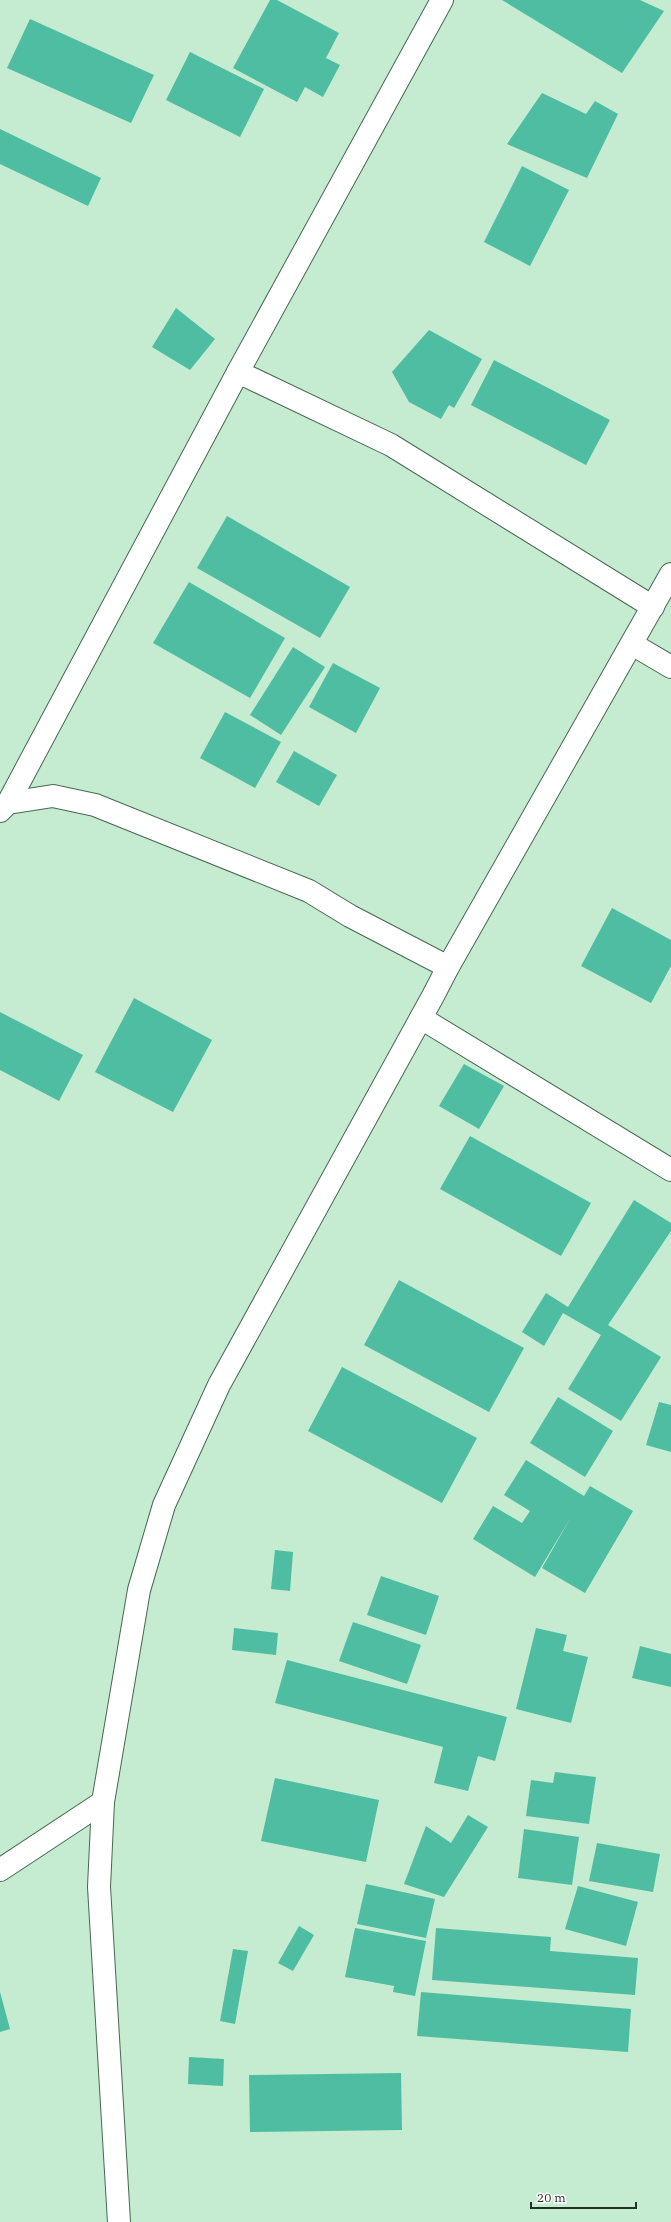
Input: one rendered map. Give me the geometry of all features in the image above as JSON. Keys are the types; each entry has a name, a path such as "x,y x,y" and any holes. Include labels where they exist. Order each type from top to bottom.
{"street":[{"path":"4,807 238,372 442,0"},
{"path":"238,372 392,445 653,607"},
{"path":"119,2222 99,1887 103,1802 139,1590 164,1505 219,1385 448,967 671,574"},
{"path":"632,644 671,668"},
{"path":"4,807 53,796 95,806 309,891 350,916 448,967"},
{"path":"421,1018 671,1170"},
{"path":"0,1870 103,1802"}],"building":[{"path":"270,0 277,0 339,33 326,58 340,65 323,97 305,87 297,102 233,68"},
{"path":"502,0 640,0 664,11 622,73"},
{"path":"30,19 154,75 131,123 7,68"},
{"path":"190,52 264,89 240,137 166,100"},
{"path":"542,93 586,114 595,101 618,114 587,178 507,144"},
{"path":"0,129 101,178 88,206 0,164"},
{"path":"522,166 569,190 530,266 484,242"},
{"path":"176,308 215,339 190,370 152,347"},
{"path":"429,330 482,359 454,408 449,405 441,419 409,402 392,372"},
{"path":"494,360 610,420 586,465 471,405"},
{"path":"227,516 350,587 320,638 197,568"},
{"path":"189,582 285,638 250,698 153,643"},
{"path":"293,647 325,667 281,735 250,715"},
{"path":"333,663 380,688 356,733 309,707"},
{"path":"225,712 281,742 255,788 200,758"},
{"path":"294,751 337,775 319,806 276,782"},
{"path":"612,908 671,940 671,966 651,1003 581,966"},
{"path":"134,998 212,1040 173,1112 95,1072"},
{"path":"0,1012 83,1055 59,1101 0,1070"},
{"path":"464,1064 504,1086 479,1129 439,1106"},
{"path":"470,1136 591,1203 561,1256 440,1189"},
{"path":"634,1200 671,1223 671,1231 608,1325 661,1357 621,1421 568,1389 601,1335 563,1313 544,1346 522,1332 546,1293 568,1307"},
{"path":"399,1280 524,1348 489,1412 364,1345"},
{"path":"342,1367 477,1438 442,1503 308,1431"},
{"path":"558,1397 613,1431 585,1477 530,1443"},
{"path":"659,1402 671,1405 671,1452 646,1445"},
{"path":"526,1460 584,1496 590,1486 633,1511 585,1593 542,1568 571,1517 535,1577 473,1539 493,1506 522,1523 530,1511 504,1495"},
{"path":"275,1550 293,1552 290,1591 271,1589"},
{"path":"381,1576 439,1596 426,1635 367,1615"},
{"path":"353,1622 421,1645 407,1684 339,1661"},
{"path":"234,1628 278,1633 276,1655 232,1650"},
{"path":"536,1628 567,1635 563,1651 588,1657 571,1723 516,1709"},
{"path":"640,1646 671,1654 671,1687 632,1678"},
{"path":"287,1660 507,1717 495,1761 478,1756 468,1791 434,1783 443,1747 275,1703"},
{"path":"555,1772 596,1777 589,1824 526,1816 531,1780 553,1783"},
{"path":"275,1778 379,1800 366,1862 261,1841"},
{"path":"468,1815 488,1827 444,1897 404,1884 426,1826 451,1843"},
{"path":"524,1829 579,1837 572,1885 518,1878"},
{"path":"597,1843 660,1854 653,1892 589,1881"},
{"path":"366,1884 435,1899 426,1938 357,1924"},
{"path":"578,1886 638,1902 626,1946 565,1929"},
{"path":"299,1926 314,1935 293,1971 278,1963"},
{"path":"355,1928 426,1941 415,1996 393,1992 394,1986 345,1977"},
{"path":"436,1928 551,1937 550,1951 638,1958 635,1995 432,1980"},
{"path":"233,1949 248,1951 235,2024 220,2021"},
{"path":"0,1992 10,2029 0,2032"},
{"path":"421,1992 631,2009 628,2052 417,2036"},
{"path":"189,2057 224,2059 223,2086 188,2084"},
{"path":"401,2073 402,2130 250,2132 249,2075"}]}
